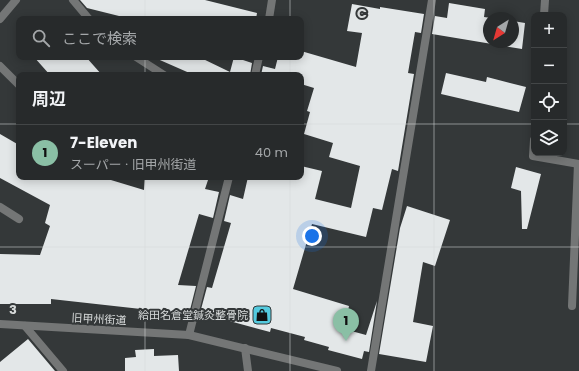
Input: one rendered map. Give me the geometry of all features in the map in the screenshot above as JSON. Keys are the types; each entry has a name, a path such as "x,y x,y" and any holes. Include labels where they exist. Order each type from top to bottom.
{"street":[{"path":"0,19 16,0"},
{"path":"73,0 87,16"},
{"path":"269,16 272,0"},
{"path":"371,371 432,0"},
{"path":"544,12 545,0"},
{"path":"141,60 159,72"},
{"path":"256,72 258,60"},
{"path":"0,66 16,82"},
{"path":"533,156 579,164 572,306"},
{"path":"189,334 228,180"},
{"path":"0,207 19,219"},
{"name":"旧甲州街道","path":"0,324 189,334 337,371"},
{"path":"25,326 63,371"},
{"path":"245,348 248,371"}],"building":[{"path":"80,0 205,0 257,13 256,16 119,16 87,8"},
{"path":"449,3 485,9 485,12 483,12 483,42 432,34 435,16 447,18"},
{"path":"352,4 424,14 421,33 415,32 408,73 414,74 398,171 392,169 382,210 373,208 366,237 312,224 293,289 349,306 344,329 366,335 377,301 369,352 364,351 362,359 328,350 329,347 304,340 305,337 271,328 270,332 200,313 207,287 212,288 231,223 224,221 230,195 243,199 247,180 304,180 304,167 322,171 315,199 351,208 360,166 329,157 333,143 304,134 310,112 307,111 314,88 304,85 304,72 262,72 263,66 275,69 277,60 304,60 304,52 356,67 362,33 347,31"},
{"path":"519,22 525,23 522,49 516,48 519,48"},
{"path":"37,60 89,60 99,72 47,72"},
{"path":"160,60 205,60 230,72 187,72"},
{"path":"233,60 243,60 252,63 250,72 230,72"},
{"path":"446,73 486,82 487,77 526,87 519,112 441,94"},
{"path":"0,134 16,143 16,180 111,180 144,190 145,180 208,180 205,189 219,192 213,218 199,214 178,285 196,286 190,310 186,309 186,314 51,299 51,304 0,304 0,254 40,255 50,226 45,223 50,205 0,178"},
{"path":"516,167 541,174 527,229 522,229 521,191 511,188"},
{"path":"407,206 450,220 435,266 423,262 413,322 433,326 426,362 379,354 400,228"},
{"path":"28,339 55,371 0,371 0,362"},
{"path":"154,349 154,356 178,355 179,371 125,371 125,358 136,357 135,350"}],"place":[{"name":"給田名倉堂鍼灸整骨院","path":"262,315"},
{"name":"7-Eleven","path":"346,341"}]}
